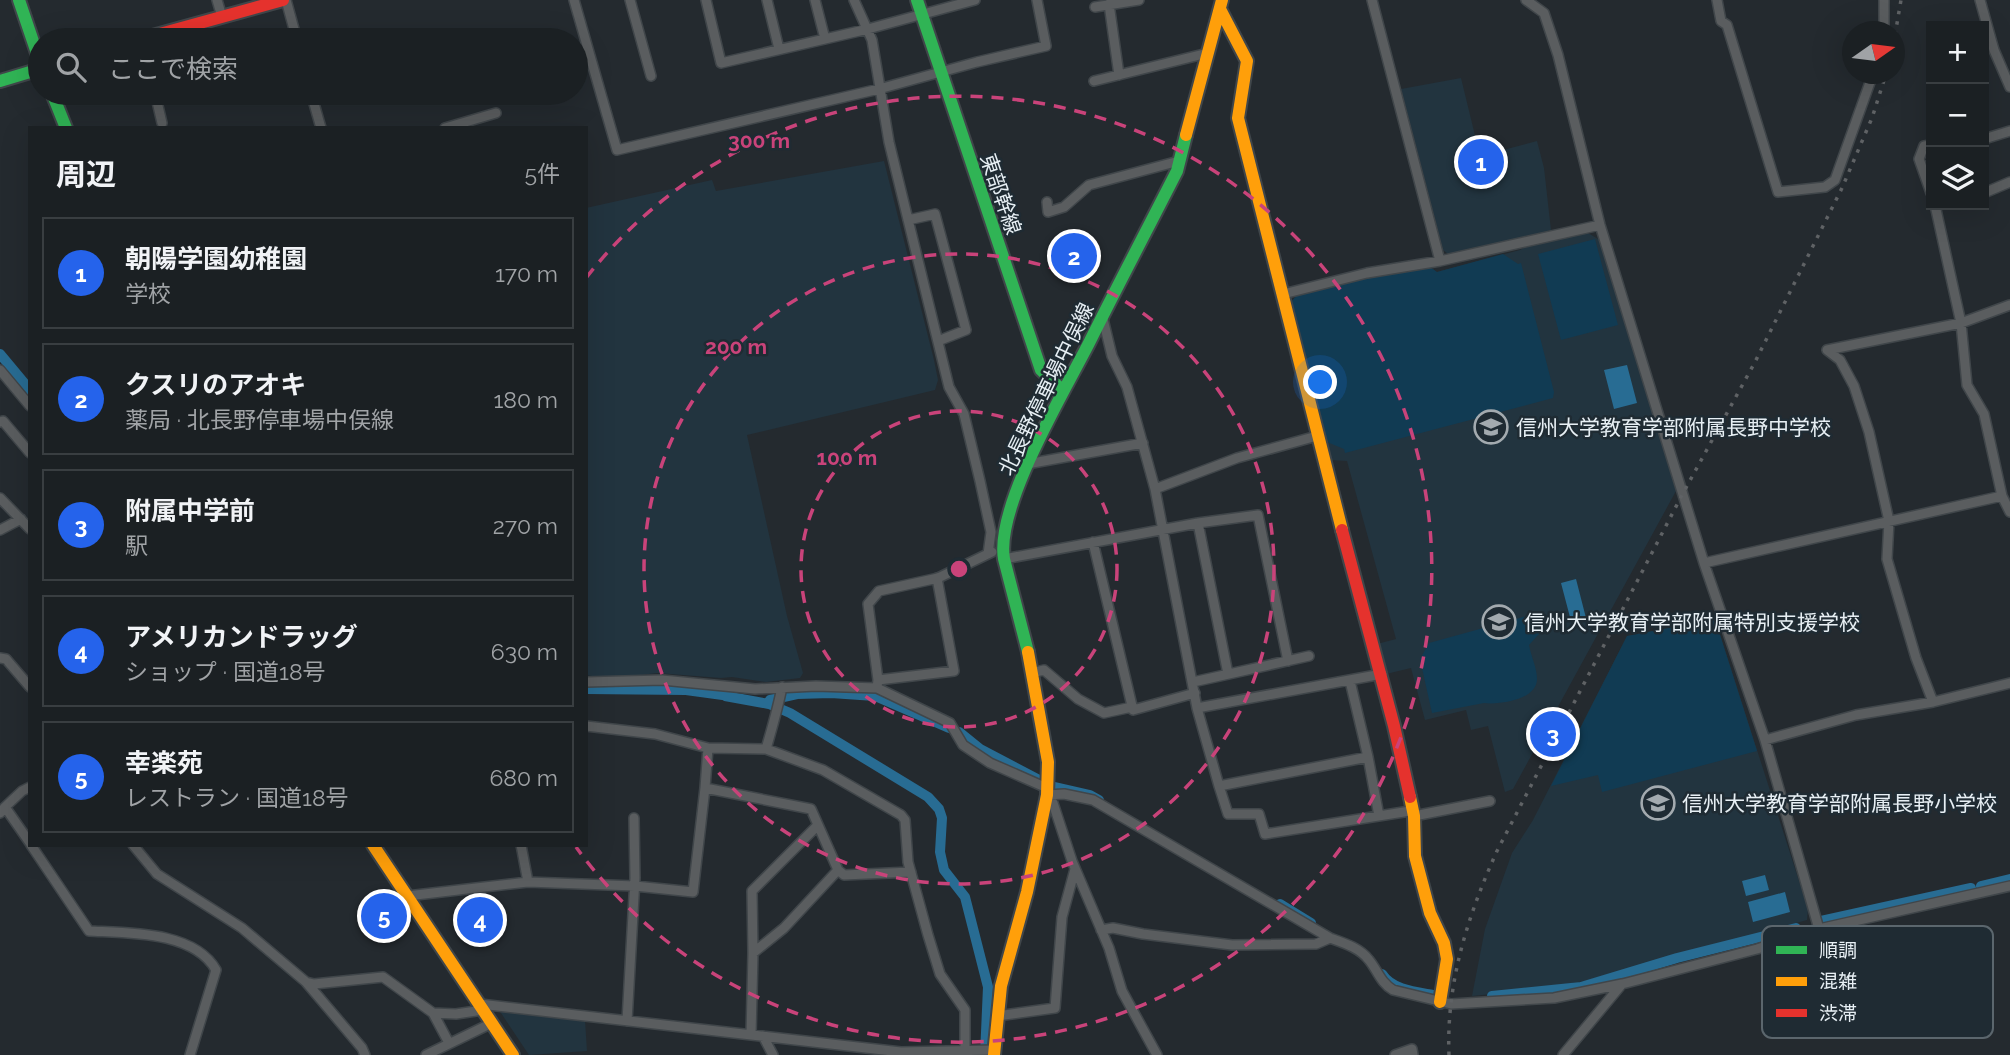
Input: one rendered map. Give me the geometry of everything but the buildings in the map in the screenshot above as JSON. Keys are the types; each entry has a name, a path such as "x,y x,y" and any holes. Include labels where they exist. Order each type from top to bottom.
{"main road":[{"path":"19,0 28,28"},
{"path":"184,28 284,0"},
{"name":"東部幹線","path":"917,0 1041,370 1063,391"},
{"path":"1221,5 1247,61 1238,118 1317,436 1382,674 1415,817 1415,856 1430,913 1444,943 1447,959 1440,1002"},
{"name":"北長野停車場中俣線","path":"992,1052 1001,986 1027,892 1047,791 1048,762 1026,639 1003,553 1005,524 1027,464 1177,171 1221,5"},
{"path":"0,81 28,73"},
{"path":"57,105 65,126"},
{"path":"374,847 513,1055"}],"street":[{"path":"217,0 222,17"},
{"path":"284,0 293,28"},
{"path":"575,0 583,28"},
{"path":"630,0 651,76"},
{"path":"706,0 721,63 868,29 975,0"},
{"path":"767,0 779,49"},
{"path":"815,0 825,39"},
{"path":"854,0 868,29 888,142 949,387 964,414 977,467 991,532 988,554"},
{"path":"588,46 617,150 879,89 1046,46 1037,0"},
{"path":"1095,7 1139,0"},
{"path":"1372,0 1440,261"},
{"path":"1526,0 1544,13 1558,55 1600,225 1704,563 1765,740 1818,926"},
{"path":"1717,0 1721,21 1727,25 1745,76 1778,192 1825,187 1835,180 1869,84"},
{"path":"1884,0 1884,21"},
{"path":"1980,0 1994,50 2010,87"},
{"path":"1109,5 1119,75"},
{"path":"1094,82 1208,52"},
{"path":"158,105 162,123"},
{"path":"314,105 320,126"},
{"path":"452,126 496,113"},
{"path":"1989,137 2010,131"},
{"path":"1926,146 1919,159 1926,179"},
{"path":"1046,202 1048,212 1064,207 1088,185 1179,161"},
{"path":"1989,191 2010,182"},
{"path":"1936,210 1961,323 1967,385 1984,414 2002,496 2010,512"},
{"path":"908,220 935,214 966,330 938,341"},
{"path":"1283,294 1367,273 1440,261 1600,225"},
{"path":"1933,702 1916,658 1887,559 1889,521 1869,432 1854,386 1839,360 1827,350 1961,323 2010,305"},
{"path":"1103,319 1112,356 1127,387 1156,489 1197,708 1228,814 1259,814 1265,834 1410,811 1415,817 1490,801"},
{"path":"0,370 28,403"},
{"path":"0,422 3,421 28,451"},
{"path":"1156,489 1237,458 1317,436"},
{"path":"1027,464 1143,443"},
{"path":"1704,563 2002,496"},
{"path":"0,498 28,527"},
{"path":"878,684 868,604 879,591 937,578 988,554 1093,542 1198,523 1258,516 1288,661"},
{"path":"0,530 21,519"},
{"path":"1198,523 1228,674"},
{"path":"1093,542 1132,710 1195,693"},
{"path":"588,682 662,680 755,689 780,700 816,685 878,684 954,671 937,578"},
{"path":"1193,682 1308,656"},
{"path":"0,658 6,659 28,685"},
{"path":"1031,673 1044,670 1079,699 1104,713 1132,707"},
{"path":"1197,708 1382,674"},
{"path":"1350,681 1379,816"},
{"path":"1765,740 1856,715 1933,702 2010,683"},
{"path":"878,684 950,723 963,745 990,762 1047,791 1093,800 1330,938 1356,948 1368,958 1385,985 1393,990 1451,1004 1554,998 1622,984 1762,947"},
{"path":"766,749 780,700"},
{"path":"588,726 655,734 708,748 766,749 823,771 901,815 905,820 911,872 940,974 965,1010 965,1051"},
{"path":"407,896 528,882 635,886 693,892 708,748"},
{"path":"1219,786 1368,757"},
{"path":"28,788 3,810 28,841"},
{"path":"705,788 811,809 838,870 844,875 911,872"},
{"path":"1047,791 1122,991 1157,1055"},
{"path":"627,1021 635,886 634,818"},
{"path":"751,1035 752,891 818,825"},
{"path":"32,847 89,931 151,934 192,948 211,961 216,970 190,1055"},
{"path":"134,847 158,874 242,928 306,982 365,1055"},
{"path":"522,847 528,882"},
{"path":"997,1016 1055,1008 1062,917 1075,869"},
{"path":"753,953 784,928 838,870"},
{"path":"1832,926 2010,886"},
{"path":"1101,930 1113,928 1232,945 1316,944 1330,938"},
{"path":"306,982 314,984 383,977 433,1013 449,1043"},
{"path":"1563,1055 1622,984"},
{"path":"433,1013 456,1014 481,1007 901,1052 992,1052"},
{"path":"426,1055 492,1023"},
{"path":"763,1036 773,1055"},
{"path":"1395,1055 1412,1049 1413,1055"}],"shaded area":[{"path":"1461,78 1480,156 1537,141 1544,168 1551,230 1452,257 1443,250 1401,89"},
{"path":"884,161 938,380 935,390 747,435 787,616 803,673 800,678 766,682 732,677 657,673 609,679 588,675 588,208 712,180 716,191"},
{"name":"信州大学教育学部附属長野中学校","path":"1583,230 1603,242 1676,491 1513,789 1505,792 1488,726 1471,730 1466,710 1425,720 1411,668 1386,674 1377,644 1396,639 1347,461 1331,460 1292,301 1296,296 1430,267 1437,272"},
{"path":"1595,239 1618,325 1561,340 1538,254"},
{"path":"1503,254 1518,264 1521,263 1554,392 1553,398 1345,453 1344,449 1327,442 1292,301 1296,296 1369,277 1430,267 1437,272"},
{"path":"1627,365 1637,403 1614,409 1604,370"},
{"path":"1576,579 1586,618 1571,621 1561,583"},
{"path":"1531,615 1535,618 1539,634 1529,645 1537,679 1531,692 1507,702 1484,703 1432,713 1420,659 1429,643"},
{"name":"信州大学教育学部附属長野小学校","path":"1715,619 1808,909 1807,920 1785,926 1762,926 1762,932 1585,981 1472,996 1485,929 1512,853 1533,820 1627,636"},
{"path":"1715,619 1757,751 1602,792 1598,775 1551,786 1627,636"},
{"path":"1765,875 1769,890 1746,896 1742,881"},
{"path":"1785,892 1790,912 1753,922 1748,902"},
{"path":"499,1010 585,1020 587,1051 529,1055"}],"waterway":[{"path":"0,354 28,388"},
{"path":"588,689 686,690 730,696"},
{"path":"770,700 797,694 875,696 949,728"},
{"path":"725,696 769,704 790,713 928,797 939,809 942,818 940,852 944,870 965,897 988,987 985,1055"},
{"path":"959,732 980,749 1039,780"},
{"path":"1055,787 1090,795 1099,800"},
{"path":"1981,886 2010,879"},
{"path":"1821,921 1971,888"},
{"path":"1280,904 1311,923"},
{"path":"1492,996 1581,987 1677,958 1762,937"},
{"path":"1382,974 1398,987 1433,995"}],"railway":[{"path":"1897,21 1901,0"},
{"path":"1449,1055 1451,1002 1461,950 1497,851 1682,495 1755,362 1842,188 1872,118 1883,84"}],"traffic: fast":[{"path":"19,0 28,28"},
{"path":"917,0 1041,370 1063,391"},
{"path":"0,81 28,73"},
{"path":"57,105 65,126"},
{"path":"1028,652 1004,559 1004,537 1010,510 1020,481 1049,419 1177,171 1186,135"}],"traffic: slow":[{"path":"1186,135 1222,0"},
{"path":"1220,9 1247,61 1238,118 1342,530"},
{"path":"994,1055 1001,986 1027,892 1047,795 1048,762 1028,652"},
{"path":"1410,797 1414,816 1415,856 1430,913 1444,943 1447,959 1440,1002"},
{"path":"374,847 513,1055"}],"traffic: jam":[{"path":"182,28 283,0"},
{"path":"1342,530 1410,797"}],"place":[{"name":"朝陽学園幼稚園","path":"1481,162"},
{"name":"クスリのアオキ","path":"1074,256"},
{"name":"信州大学教育学部附属長野中学校","path":"1491,427"},
{"name":"信州大学教育学部附属特別支援学校","path":"1499,622"},
{"name":"附属中学前","path":"1553,734"},
{"name":"信州大学教育学部附属長野小学校","path":"1658,803"},
{"name":"幸楽苑","path":"384,916"},
{"name":"アメリカンドラッグ","path":"480,920"}]}
